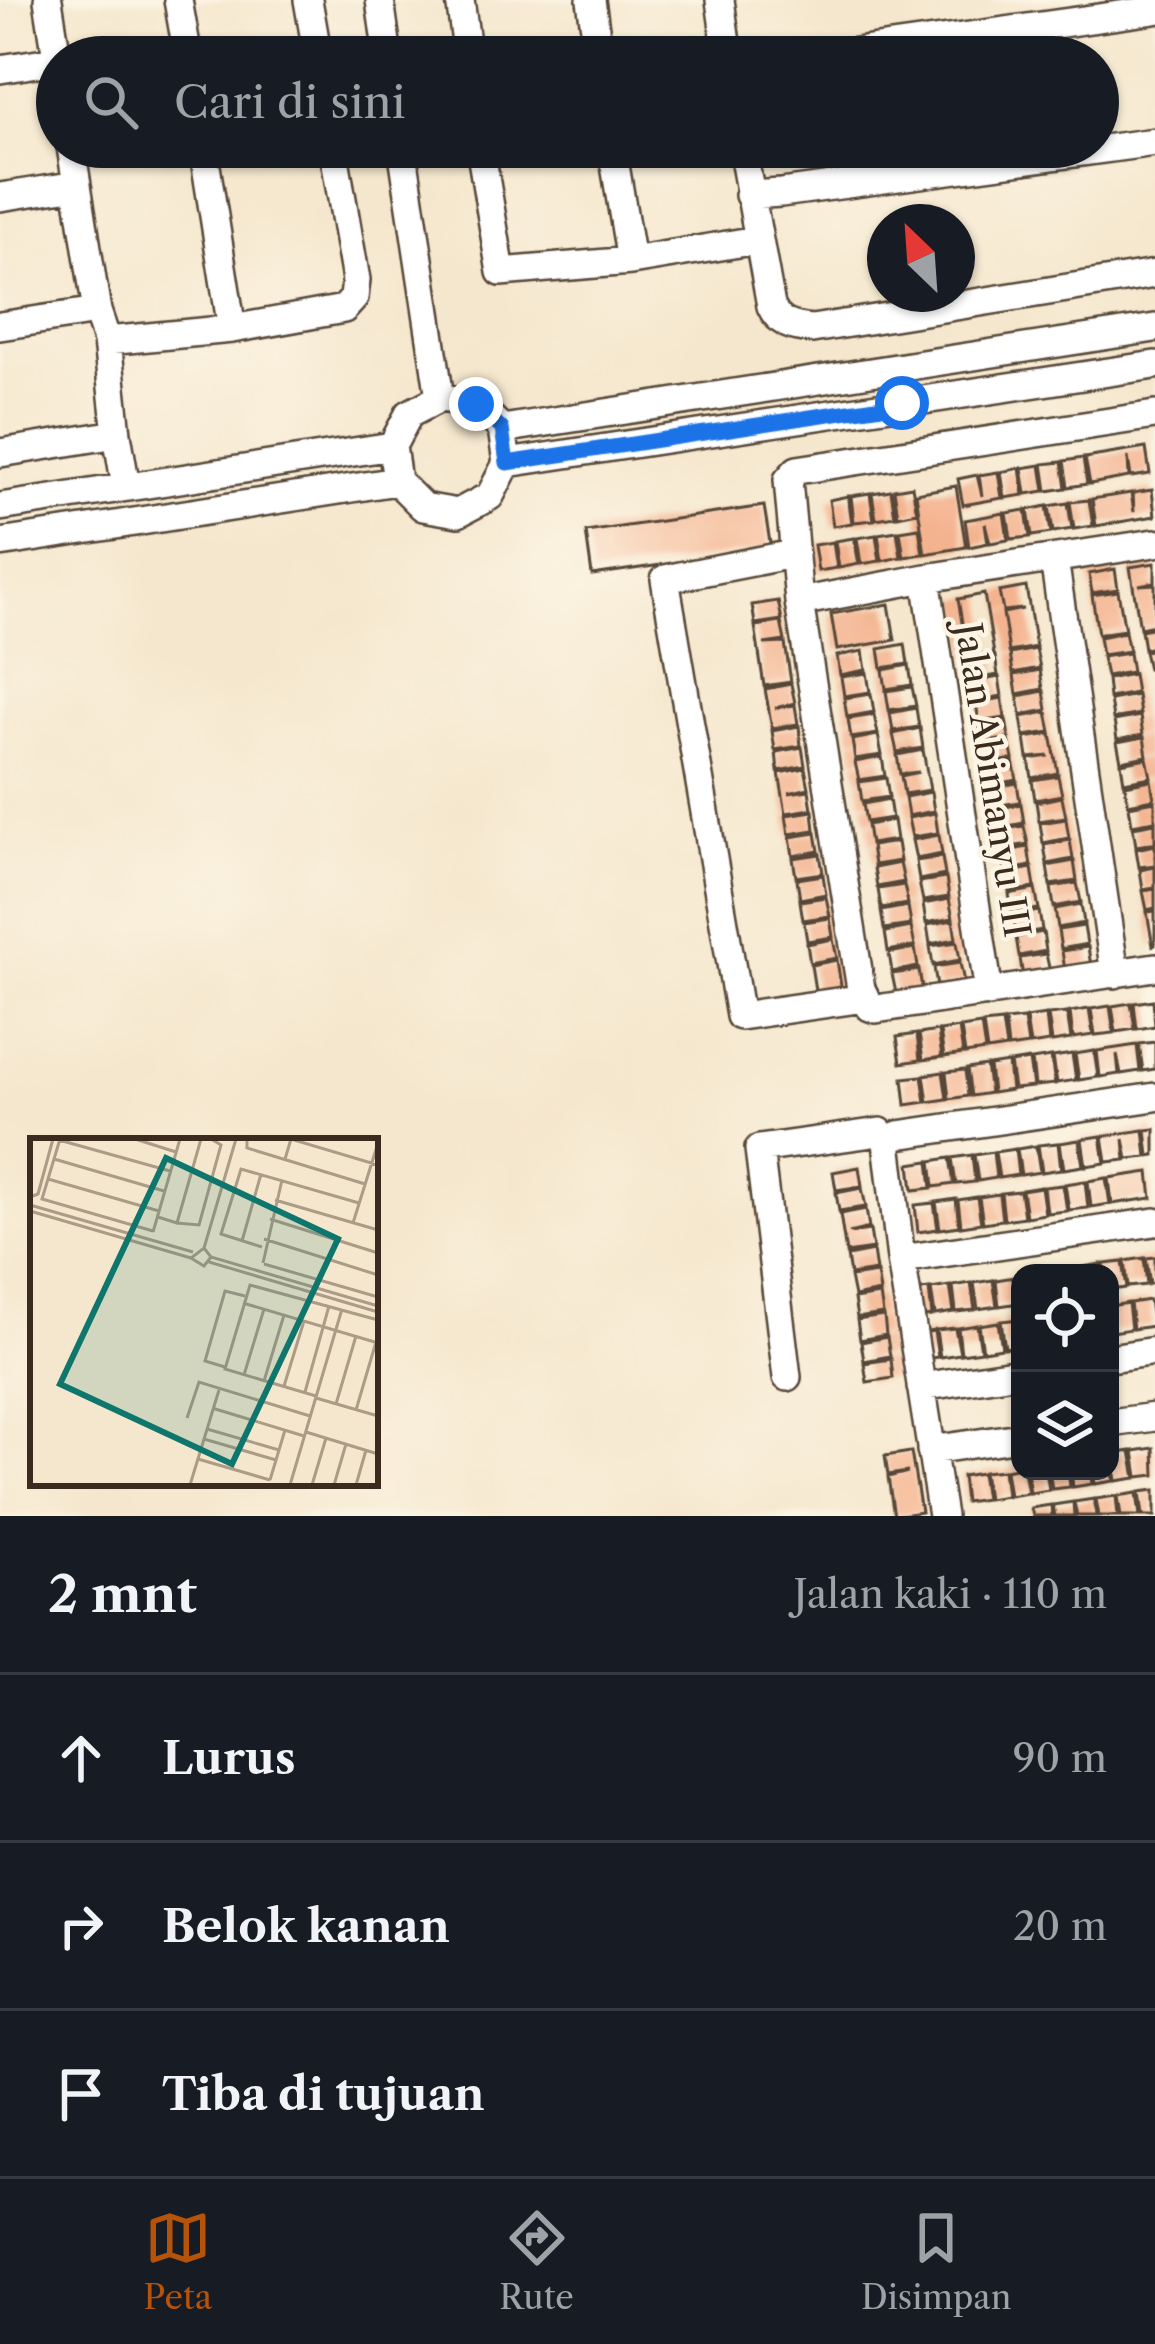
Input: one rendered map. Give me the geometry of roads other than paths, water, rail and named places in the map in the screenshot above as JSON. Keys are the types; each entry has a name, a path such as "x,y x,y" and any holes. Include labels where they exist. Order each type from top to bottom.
{"street":[{"path":"48,0 53,36"},
{"path":"178,0 184,36"},
{"path":"308,0 314,36"},
{"path":"380,0 385,36"},
{"path":"460,0 465,36"},
{"path":"591,0 596,36"},
{"path":"720,0 725,36"},
{"path":"970,36 1155,10"},
{"path":"0,69 36,63"},
{"path":"1119,147 1155,142"},
{"path":"74,168 97,311 107,341 126,488"},
{"path":"206,168 232,328"},
{"path":"107,341 232,328 344,309 354,298 356,280 337,168"},
{"path":"405,168 440,398"},
{"path":"484,168 501,272 631,261 758,240"},
{"path":"616,168 631,261"},
{"path":"745,168 770,306 778,320 789,325 812,328 1155,274"},
{"path":"749,195 956,168"},
{"path":"0,197 77,185"},
{"path":"1100,282 1107,335"},
{"path":"0,326 97,311"},
{"path":"812,328 818,380"},
{"path":"502,429 1155,328"},
{"path":"507,463 902,403 1154,371"},
{"path":"440,398 476,404 502,429 507,463 490,496 458,512 423,507 398,481 392,446 409,414 440,398"},
{"path":"902,403 904,455"},
{"path":"1155,415 797,470 788,480 799,602 861,989 870,1007 1155,967"},
{"path":"0,453 117,434"},
{"path":"0,507 392,446"},
{"path":"0,543 398,481"},
{"path":"799,602 1155,543"},
{"path":"794,554 665,579 740,1016 865,998"},
{"path":"1054,559 1115,974"},
{"name":"Jalan Abimanyu III","path":"926,578 989,993"},
{"path":"887,1142 898,1135 1155,1097"},
{"path":"788,1376 758,1149 880,1132 887,1142 941,1516"},
{"path":"901,1259 1155,1222"},
{"path":"1119,1357 1155,1351"},
{"path":"921,1387 1011,1373"},
{"path":"1119,1423 1155,1417"},
{"path":"931,1450 1011,1438"}]}
